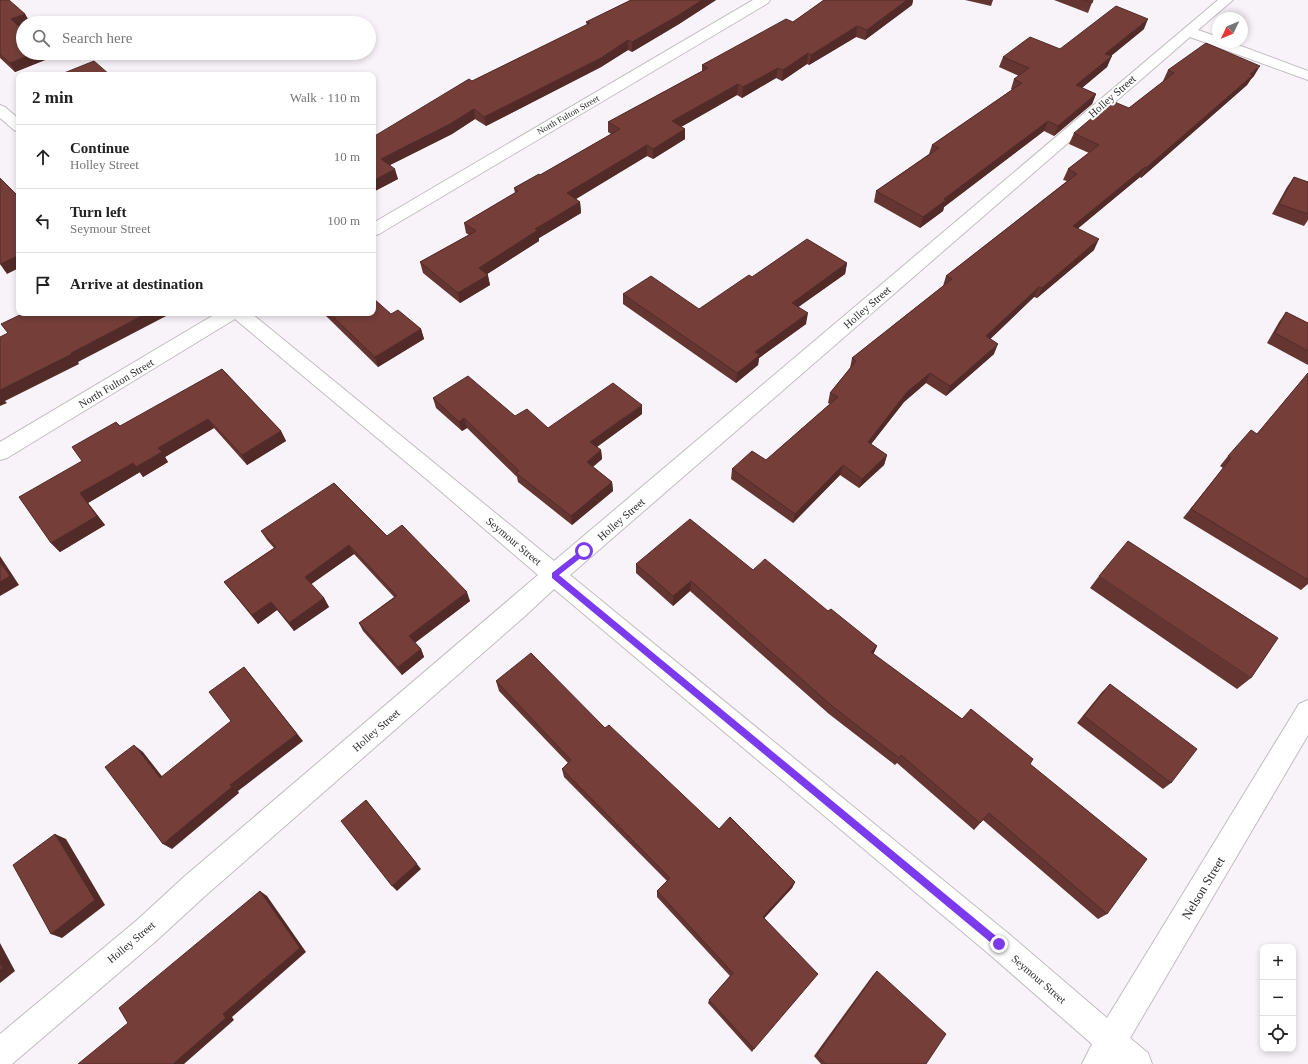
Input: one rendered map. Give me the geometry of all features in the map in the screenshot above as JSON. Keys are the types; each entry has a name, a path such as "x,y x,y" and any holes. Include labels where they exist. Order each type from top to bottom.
{"street":[{"name":"North Fulton Street","path":"376,228 763,0"},
{"name":"Holley Street","path":"0,1054 517,610 554,576 1226,0"},
{"path":"1188,31 1308,76"},
{"path":"0,110 16,124"},
{"path":"0,130 16,125"},
{"name":"North Fulton Street","path":"0,452 226,316"},
{"name":"Seymour Street","path":"243,316 999,944 1104,1053 1137,1064"},
{"name":"Nelson Street","path":"1104,1053 1308,712"}],"building":[{"path":"0,0 9,0 25,14 11,19 16,24 16,60 18,60 10,63 0,54"},
{"path":"631,0 702,0 632,42 628,40 601,58 484,117 474,109 450,124 381,159 395,169 376,179 376,135 469,79 472,81 590,23 586,22"},
{"path":"824,0 907,0 867,30 857,26 811,55 808,53 783,70 778,68 743,87 738,84 672,121 685,129 653,149 647,145 567,193 580,202 535,229 538,230 479,268 488,275 458,293 420,262 476,231 464,223 518,191 514,188 539,174 540,175 620,129 608,122 708,68 702,65 786,19 793,22"},
{"path":"1084,0 1093,0 1092,3"},
{"path":"1116,6 1148,19 1105,54 1112,56 1076,85 1096,94 1058,126 1048,121 944,199 946,200 923,217 876,191 939,148 932,145 1022,83 1014,79 1029,68 1003,57 1030,37 1060,49"},
{"path":"1206,43 1212,46 1212,48 1218,48 1260,66 1250,74 1253,75 1146,168 1145,167 1073,226 1099,239 1042,288 1039,287 986,336 998,344 950,386 930,373 907,392 868,442 887,455 862,479 843,465 795,514 732,469 752,451 766,460 838,397 830,393 856,361 852,358 952,279 946,276 1077,174 1068,169 1099,145 1074,133 1112,101 1129,108 1174,73 1168,70"},
{"path":"94,61 107,72 66,72"},
{"path":"1294,177 1308,182 1308,214 1279,204"},
{"path":"0,178 16,194 16,256 0,264"},
{"path":"807,239 847,263 792,303 808,313 755,352 760,355 737,373 623,294 651,276 699,309 749,275 752,277"},
{"path":"376,301 391,314 398,310 421,329 375,357 332,316 376,316"},
{"path":"1286,312 1308,323 1308,351 1275,333"},
{"path":"18,316 141,316 71,353 72,354 0,390 0,337 8,333 1,324"},
{"path":"222,369 281,431 242,455 208,419 158,448 162,452 136,467 133,463 80,493 97,516 51,543 19,497 82,461 72,447 116,422 120,426"},
{"path":"1308,373 1308,580 1191,509 1231,458 1228,456 1251,430 1257,434"},
{"path":"468,376 515,416 527,409 548,428 613,383 642,405 590,442 601,450 587,462 612,482 571,516 516,473 519,471 464,418 459,422 433,398"},
{"path":"334,483 387,536 402,525 467,592 409,636 421,649 398,667 359,623 397,596 349,545 305,577 324,598 289,623 271,602 252,615 224,582 276,547 261,531"},
{"path":"690,519 753,570 765,559 828,611 831,609 877,646 871,652 962,719 971,709 1033,759 1030,764 1147,859 1107,914 989,813 980,823 901,755 899,758 832,706 691,581 673,596 636,564"},
{"path":"1128,541 1278,638 1251,678 1099,576"},
{"path":"0,562 10,576 0,582"},
{"path":"531,653 605,728 609,725 719,829 730,817 795,882 763,917 818,974 754,1049 709,1000 733,973 657,891 670,878 562,769 571,760 496,681"},
{"path":"244,667 297,734 230,785 232,787 163,844 105,767 134,745 160,778 231,721 209,692"},
{"path":"1110,684 1197,749 1171,783 1084,716"},
{"path":"366,800 417,864 392,886 341,821"},
{"path":"55,834 95,900 51,934 13,865"},
{"path":"260,891 300,948 223,1014 226,1018 173,1064 78,1064 128,1023 119,1008"},
{"path":"0,963 3,968 0,970"},
{"path":"877,971 946,1034 926,1064 826,1064 817,1055"}],"route":[{"path":"584,551 554,576 999,944"}]}
